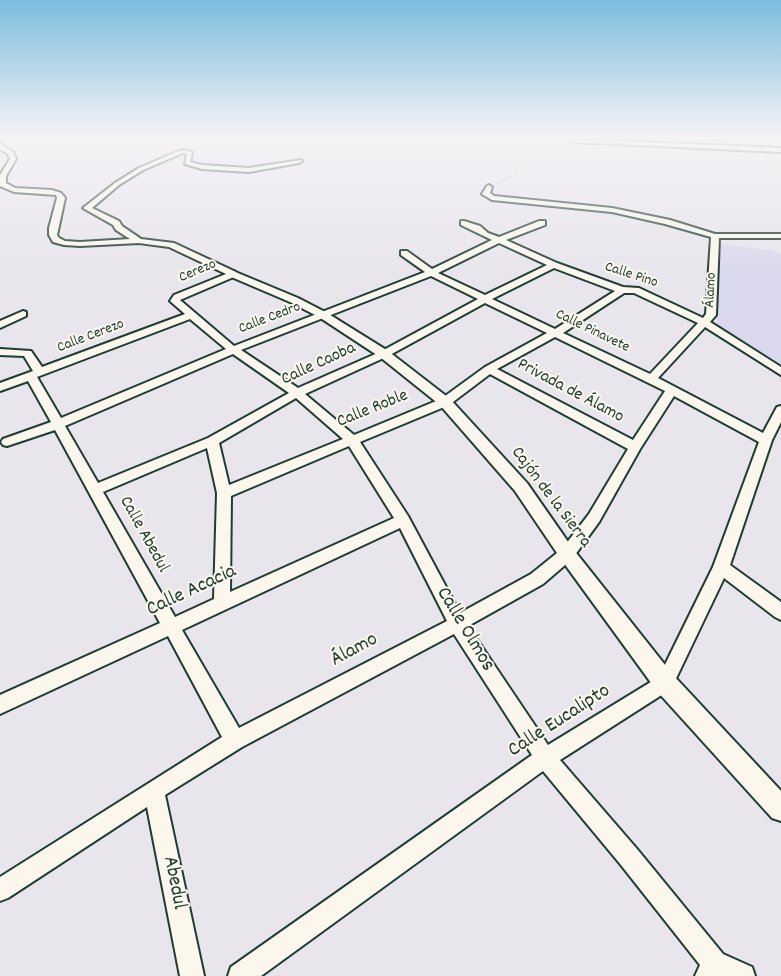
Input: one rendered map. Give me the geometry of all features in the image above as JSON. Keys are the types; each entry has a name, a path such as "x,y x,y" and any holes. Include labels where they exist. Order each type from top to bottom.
{"street":[{"path":"2,184 14,190 59,194 61,198 53,228 53,235 56,240 64,243 80,244 139,241 171,245 233,274"},
{"path":"118,184 87,208 116,223 119,228 139,241"},
{"path":"489,187 486,194 492,198 612,210 667,222 715,236 781,236"},
{"name":"Calle Pino","path":"464,223 477,228 485,235 554,265 622,290 636,290 704,322 781,372"},
{"name":"Calle Cedro","path":"7,442 59,424 232,349 431,273 499,240 542,223"},
{"name":"Álamo","path":"651,379 711,315 715,236"},
{"name":"Calle Pinavete","path":"404,253 431,273 651,379 671,391 776,426"},
{"name":"Calle Caoba","path":"96,489 212,441 297,394 384,354 485,299 554,265"},
{"name":"Cerezo","path":"175,299 233,274"},
{"name":"Cajón de la Sierra","path":"233,274 294,300 323,315 384,354 445,402 521,487 566,554 665,683 781,809"},
{"name":"Calle Roble","path":"224,493 351,439 445,402 489,369 555,333 622,290"},
{"name":"Calle Olmos","path":"175,299 232,349 297,394 351,439 403,520 457,624 545,758 629,857 713,972 743,976"},
{"path":"0,325 23,314"},
{"name":"Calle Cerezo","path":"0,387 192,315"},
{"path":"0,352 27,352 35,374"},
{"name":"Privada de Álamo","path":"489,369 635,447"},
{"name":"Calle Abedul","path":"35,374 59,424 235,740"},
{"name":"Álamo","path":"0,890 235,740 457,624 537,579 566,554 594,518 635,447 671,391"},
{"path":"665,683 721,567 776,426"},
{"path":"212,441 224,493 222,603"},
{"name":"Calle Acacia","path":"0,705 403,520"},
{"path":"721,567 781,612"},
{"name":"Calle Eucalipto","path":"240,976 545,758 665,683"},
{"name":"Abedul","path":"154,790 192,976"}],"path":[{"path":"489,187 496,184"}],"shaded area":[{"path":"720,244 770,250 781,254 781,366 717,325"}]}
